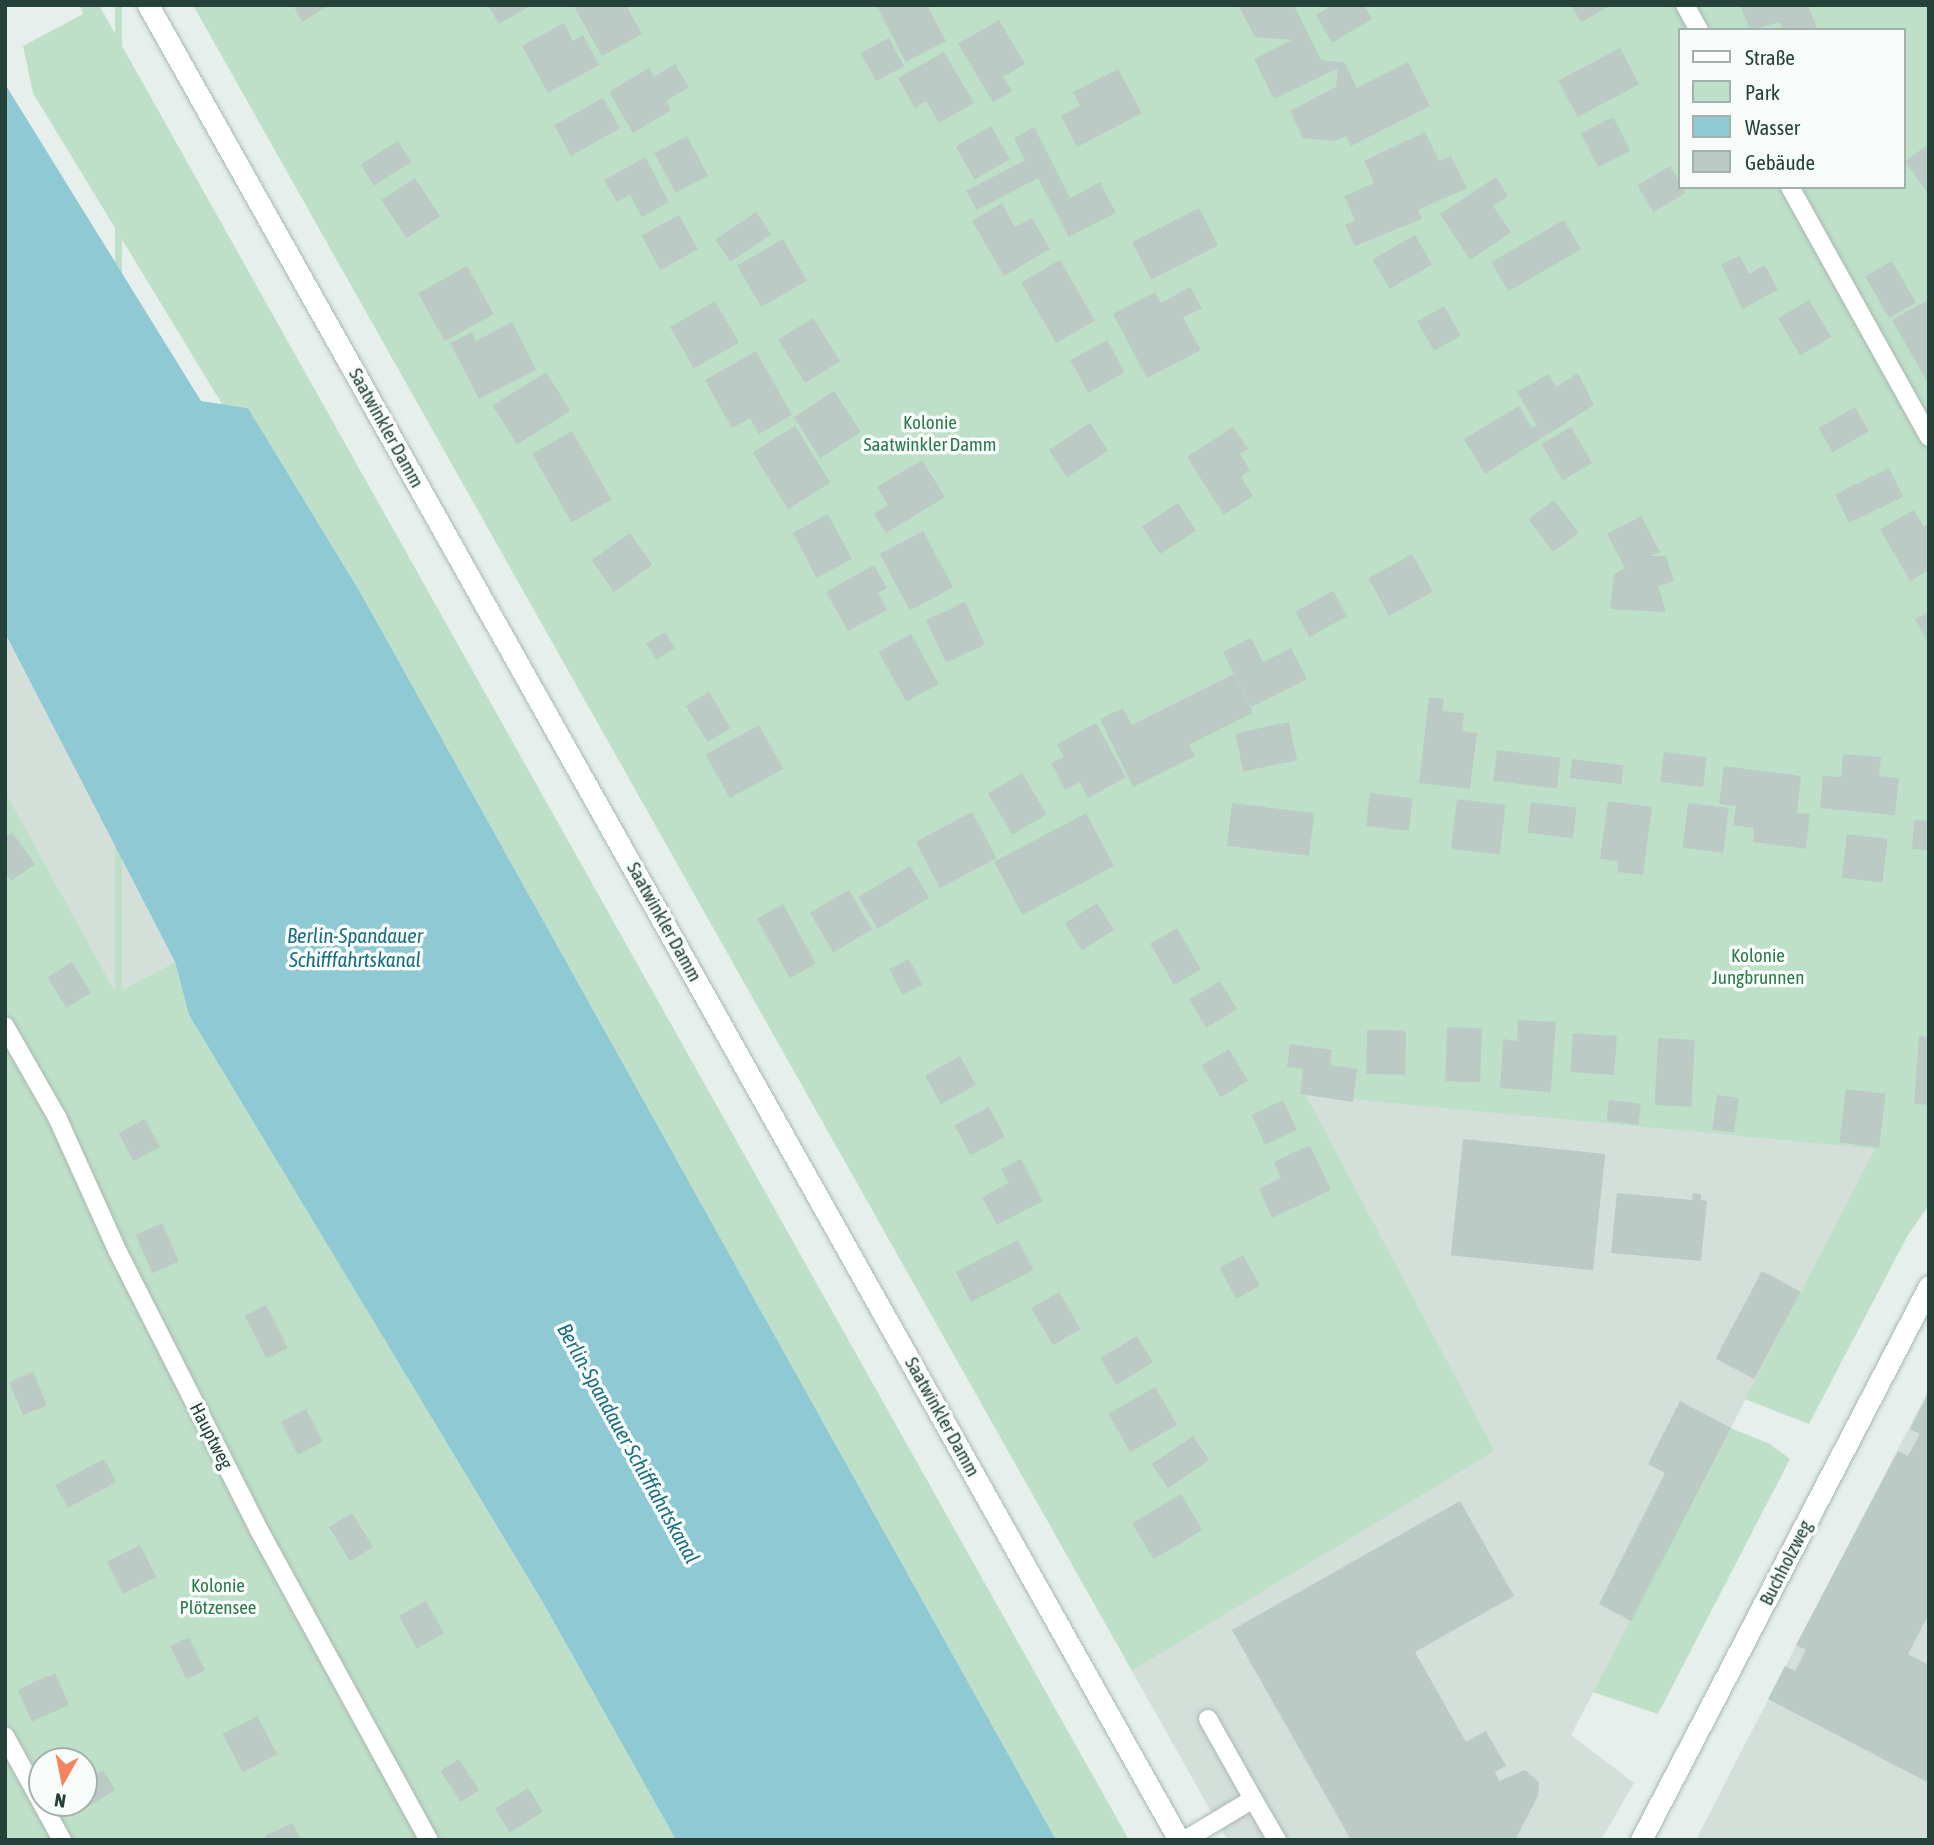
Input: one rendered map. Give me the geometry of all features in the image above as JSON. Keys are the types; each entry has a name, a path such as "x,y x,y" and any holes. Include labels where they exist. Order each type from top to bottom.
{"main road":[{"name":"Saatwinkler Damm","path":"148,5 1182,1840"},
{"name":"Buchholzweg","path":"1641,1840 1929,1286"}],"lane":[{"path":"1685,5 1698,28"},
{"path":"1791,189 1929,437"},
{"name":"Hauptweg","path":"5,1026 57,1116 118,1252 259,1530 429,1840"},
{"path":"1208,1719 1277,1840"},
{"path":"5,1737 62,1840"},
{"path":"1182,1840 1253,1798"}],"shaded area":[{"path":"5,633 175,962 116,993 5,791"},
{"path":"1306,1095 1876,1149 1571,1735 1634,1783 1601,1840 1227,1840 1132,1671 1495,1451"},
{"path":"1929,1389 1929,1840 1696,1840 1741,1752"}],"green space":[{"path":"80,5 99,5 1129,1840 1056,1840 360,592 248,408 222,404 33,93 23,46 83,14"},
{"path":"115,5 122,5 122,1840 115,1840"},
{"name":"Kolonie Saatwinkler Damm","path":"193,5 1929,5 1929,1205 1908,1235 1809,1424 1745,1399 1875,1149 1306,1095 1495,1451 1132,1671"},
{"name":"Kolonie Plötzensee","path":"5,791 116,993 175,962 189,1015 542,1601 676,1840 5,1840"},
{"path":"1731,1428 1770,1444 1790,1459 1658,1714 1593,1692"}],"water":[{"name":"Berlin-Spandauer Schifffahrtskanal","path":"5,84 201,401 248,408 360,592 1056,1840 676,1840 542,1601 189,1015 175,962 5,633"}],"building":[{"path":"293,5 330,5 302,22"},
{"path":"488,5 532,5 499,24"},
{"path":"573,5 626,5 642,34 602,56"},
{"path":"927,5 946,41 906,62 877,7"},
{"path":"1238,5 1294,5 1321,60 1345,63 1357,88 1408,62 1430,106 1351,146 1346,136 1335,141 1303,138 1290,111 1336,87 1338,68 1274,99 1254,59 1292,40 1255,37"},
{"path":"1332,5 1364,5 1372,19 1332,43 1316,15"},
{"path":"1571,5 1612,5 1581,22"},
{"path":"1740,5 1808,5 1817,28 1782,28 1780,22 1749,28"},
{"path":"999,20 1025,64 1003,77 1012,91 993,102 958,44"},
{"path":"564,23 573,41 583,35 599,65 548,93 522,46"},
{"path":"889,38 904,66 876,81 861,53"},
{"path":"1620,48 1639,84 1577,117 1558,81"},
{"path":"944,52 974,103 939,123 926,101 915,108 898,78"},
{"path":"675,64 689,87 666,101 671,110 633,133 609,92 649,68 654,77"},
{"path":"1118,69 1142,113 1077,147 1061,116 1080,106 1073,92"},
{"path":"603,98 620,129 571,156 554,125"},
{"path":"1613,117 1630,151 1598,167 1581,133"},
{"path":"991,126 1010,159 974,179 955,146"},
{"path":"1034,127 1070,198 1100,182 1116,213 1069,237 1038,178 977,210 966,191 1025,160 1014,138"},
{"path":"1425,132 1439,161 1451,156 1467,188 1418,210 1422,219 1355,246 1345,225 1355,220 1344,196 1374,183 1364,161"},
{"path":"687,136 708,176 675,193 654,153"},
{"path":"398,141 411,162 374,186 361,164"},
{"path":"1929,144 1929,195 1906,162"},
{"path":"645,157 669,202 642,217 630,195 617,202 604,180"},
{"path":"1670,166 1678,179 1678,189 1684,189 1686,193 1653,212 1637,186"},
{"path":"1496,177 1508,196 1493,206 1511,232 1470,260 1440,214"},
{"path":"415,178 440,217 407,238 381,200"},
{"path":"1002,203 1015,227 1032,218 1050,249 1004,276 972,221"},
{"path":"1199,208 1218,245 1151,279 1132,242"},
{"path":"756,212 771,234 730,262 715,239"},
{"path":"679,215 698,249 660,270 641,236"},
{"path":"1564,220 1581,249 1508,291 1491,262"},
{"path":"1415,235 1432,264 1390,289 1373,260"},
{"path":"783,239 807,281 761,307 737,266"},
{"path":"1740,256 1749,274 1765,265 1778,290 1742,309 1721,264"},
{"path":"1060,260 1095,321 1056,343 1021,282"},
{"path":"1892,261 1916,303 1889,318 1865,276"},
{"path":"467,266 494,314 445,341 418,293"},
{"path":"1190,287 1202,308 1183,317 1201,350 1147,378 1113,314 1155,292 1161,303"},
{"path":"1809,300 1831,337 1800,355 1778,319"},
{"path":"715,301 739,343 694,369 670,327"},
{"path":"1926,301 1929,306 1929,385 1892,320"},
{"path":"1444,306 1461,335 1434,351 1417,322"},
{"path":"813,318 840,361 805,383 778,340"},
{"path":"512,322 536,370 479,399 450,343 472,332 476,341"},
{"path":"1107,340 1125,372 1088,393 1070,360"},
{"path":"756,351 792,415 759,434 750,418 732,428 705,380"},
{"path":"546,372 570,411 517,444 493,405"},
{"path":"1578,373 1594,405 1485,474 1464,439 1519,406 1532,428 1537,425 1517,392 1548,374 1556,387"},
{"path":"834,391 861,432 820,458 794,417"},
{"path":"1855,407 1869,431 1833,452 1819,428"},
{"path":"1090,423 1108,451 1067,477 1049,450"},
{"path":"795,426 831,483 788,509 753,452"},
{"path":"1233,427 1248,449 1240,454 1250,470 1241,477 1253,496 1224,515 1187,457"},
{"path":"1571,427 1592,463 1563,480 1542,444"},
{"path":"572,431 612,499 572,522 532,454"},
{"path":"922,460 945,497 886,533 874,514 888,505 877,487"},
{"path":"1889,468 1903,497 1849,523 1835,494"},
{"path":"1554,500 1579,533 1553,552 1528,519"},
{"path":"1178,503 1196,531 1160,554 1142,526"},
{"path":"1914,510 1924,527 1929,524 1929,570 1910,581 1880,529"},
{"path":"828,514 852,559 817,578 793,533"},
{"path":"1641,516 1660,552 1650,556 1666,556 1674,581 1658,586 1666,612 1610,609 1614,574 1625,568 1607,534"},
{"path":"923,531 953,588 910,611 880,554"},
{"path":"630,533 652,565 614,592 591,560"},
{"path":"1412,554 1433,592 1389,616 1368,578"},
{"path":"874,565 887,588 878,593 887,610 848,631 826,592"},
{"path":"1333,591 1347,616 1309,637 1295,612"},
{"path":"965,602 985,645 946,663 926,620"},
{"path":"1929,611 1929,645 1915,619"},
{"path":"665,632 675,648 656,660 646,644"},
{"path":"911,634 939,684 906,702 879,652"},
{"path":"1251,638 1263,662 1291,648 1307,679 1251,707 1223,652"},
{"path":"1234,674 1253,713 1189,745 1195,756 1133,787 1100,719 1123,708 1132,725"},
{"path":"709,692 731,728 707,742 686,706"},
{"path":"1429,697 1444,699 1442,711 1464,713 1462,731 1477,733 1470,789 1419,783"},
{"path":"1289,722 1297,760 1243,772 1235,733"},
{"path":"1096,723 1126,777 1088,798 1080,782 1065,790 1051,763 1064,757 1057,744"},
{"path":"759,725 783,769 730,798 706,755"},
{"path":"1497,750 1561,758 1557,789 1493,781"},
{"path":"1664,752 1707,757 1703,787 1660,782"},
{"path":"1843,754 1881,757 1879,776 1899,778 1895,815 1820,808 1823,776 1841,777"},
{"path":"1572,759 1624,765 1621,784 1570,778"},
{"path":"1724,766 1801,776 1797,813 1810,814 1806,849 1753,842 1754,828 1733,825 1736,806 1719,804"},
{"path":"1022,773 1047,814 1012,835 988,794"},
{"path":"1370,793 1413,798 1409,831 1366,826"},
{"path":"1457,799 1506,805 1500,855 1451,849"},
{"path":"1608,801 1652,807 1643,875 1617,872 1618,861 1600,859"},
{"path":"1531,802 1577,808 1573,838 1527,833"},
{"path":"1232,803 1314,813 1309,856 1227,846"},
{"path":"1688,803 1729,808 1723,853 1683,848"},
{"path":"972,812 996,858 940,888 915,842"},
{"path":"1086,813 1114,866 1022,915 994,862"},
{"path":"1914,820 1929,821 1927,850 1912,849"},
{"path":"12,832 35,864 11,881 5,872 5,837"},
{"path":"1847,834 1888,839 1882,883 1842,878"},
{"path":"910,866 929,898 878,929 859,897"},
{"path":"849,890 872,930 833,952 810,912"},
{"path":"1097,903 1114,930 1082,950 1065,923"},
{"path":"783,904 816,963 790,978 757,919"},
{"path":"1177,928 1201,970 1174,985 1150,944"},
{"path":"909,959 922,985 903,995 889,969"},
{"path":"72,962 91,993 66,1008 47,977"},
{"path":"1220,981 1237,1009 1206,1028 1189,1000"},
{"path":"1518,1020 1556,1022 1551,1092 1500,1088 1503,1039 1517,1041"},
{"path":"1447,1027 1482,1028 1480,1082 1445,1081"},
{"path":"1367,1030 1406,1031 1405,1075 1366,1074"},
{"path":"1573,1033 1617,1036 1614,1075 1570,1072"},
{"path":"1919,1036 1929,1037 1929,1105 1914,1104"},
{"path":"1658,1038 1695,1040 1691,1107 1654,1105"},
{"path":"1290,1044 1332,1050 1330,1065 1357,1069 1353,1102 1300,1094 1303,1069 1287,1067"},
{"path":"1229,1049 1248,1081 1221,1097 1202,1065"},
{"path":"960,1056 976,1085 941,1104 925,1075"},
{"path":"1846,1089 1886,1094 1879,1147 1839,1143"},
{"path":"1717,1095 1739,1098 1734,1133 1712,1130"},
{"path":"1283,1100 1297,1130 1265,1145 1251,1115"},
{"path":"1609,1100 1641,1104 1638,1125 1606,1121"},
{"path":"989,1107 1005,1137 971,1155 955,1125"},
{"path":"145,1119 160,1147 134,1161 119,1133"},
{"path":"1463,1139 1605,1154 1593,1270 1451,1255"},
{"path":"1310,1145 1331,1190 1272,1218 1259,1189 1281,1178 1274,1162"},
{"path":"1021,1159 1043,1201 997,1225 982,1197 1009,1183 1001,1169"},
{"path":"1617,1193 1692,1200 1693,1193 1701,1194 1701,1200 1707,1201 1701,1261 1611,1253"},
{"path":"162,1223 179,1261 153,1273 136,1235"},
{"path":"1018,1240 1033,1270 971,1302 956,1272"},
{"path":"1243,1255 1260,1286 1236,1299 1219,1268"},
{"path":"1762,1271 1801,1292 1754,1379 1716,1358"},
{"path":"1059,1292 1080,1329 1053,1345 1031,1308"},
{"path":"266,1305 288,1348 266,1359 245,1316"},
{"path":"1137,1336 1153,1363 1116,1385 1100,1358"},
{"path":"33,1372 47,1405 23,1415 9,1382"},
{"path":"1155,1387 1177,1425 1130,1452 1108,1414"},
{"path":"1929,1392 1929,1614 1908,1654 1929,1665 1929,1783 1768,1699 1785,1666 1795,1671 1806,1650 1796,1645 1898,1451 1908,1456 1920,1434 1910,1429"},
{"path":"1680,1401 1731,1428 1631,1621 1599,1604 1665,1473 1648,1464"},
{"path":"306,1409 323,1442 298,1455 281,1422"},
{"path":"1193,1436 1209,1460 1168,1488 1152,1464"},
{"path":"104,1459 116,1482 68,1508 55,1485"},
{"path":"1181,1494 1203,1530 1154,1559 1132,1523"},
{"path":"1460,1501 1514,1596 1415,1652 1466,1742 1486,1731 1506,1766 1495,1772 1499,1781 1525,1770 1539,1782 1538,1796 1515,1840 1351,1840 1232,1630"},
{"path":"352,1513 373,1547 350,1561 329,1527"},
{"path":"140,1545 156,1577 123,1594 107,1562"},
{"path":"426,1601 444,1633 417,1648 399,1616"},
{"path":"189,1637 205,1670 186,1679 170,1646"},
{"path":"55,1673 69,1705 32,1722 18,1690"},
{"path":"257,1716 277,1754 243,1772 223,1734"},
{"path":"459,1759 479,1790 461,1802 441,1771"},
{"path":"103,1770 115,1790 98,1801 98,1773"},
{"path":"528,1788 543,1812 510,1832 495,1809"},
{"path":"293,1823 301,1840 266,1840 265,1836"}],"park label":[{"name":"Kolonie Jungbrunnen","path":"1758,967"}]}
